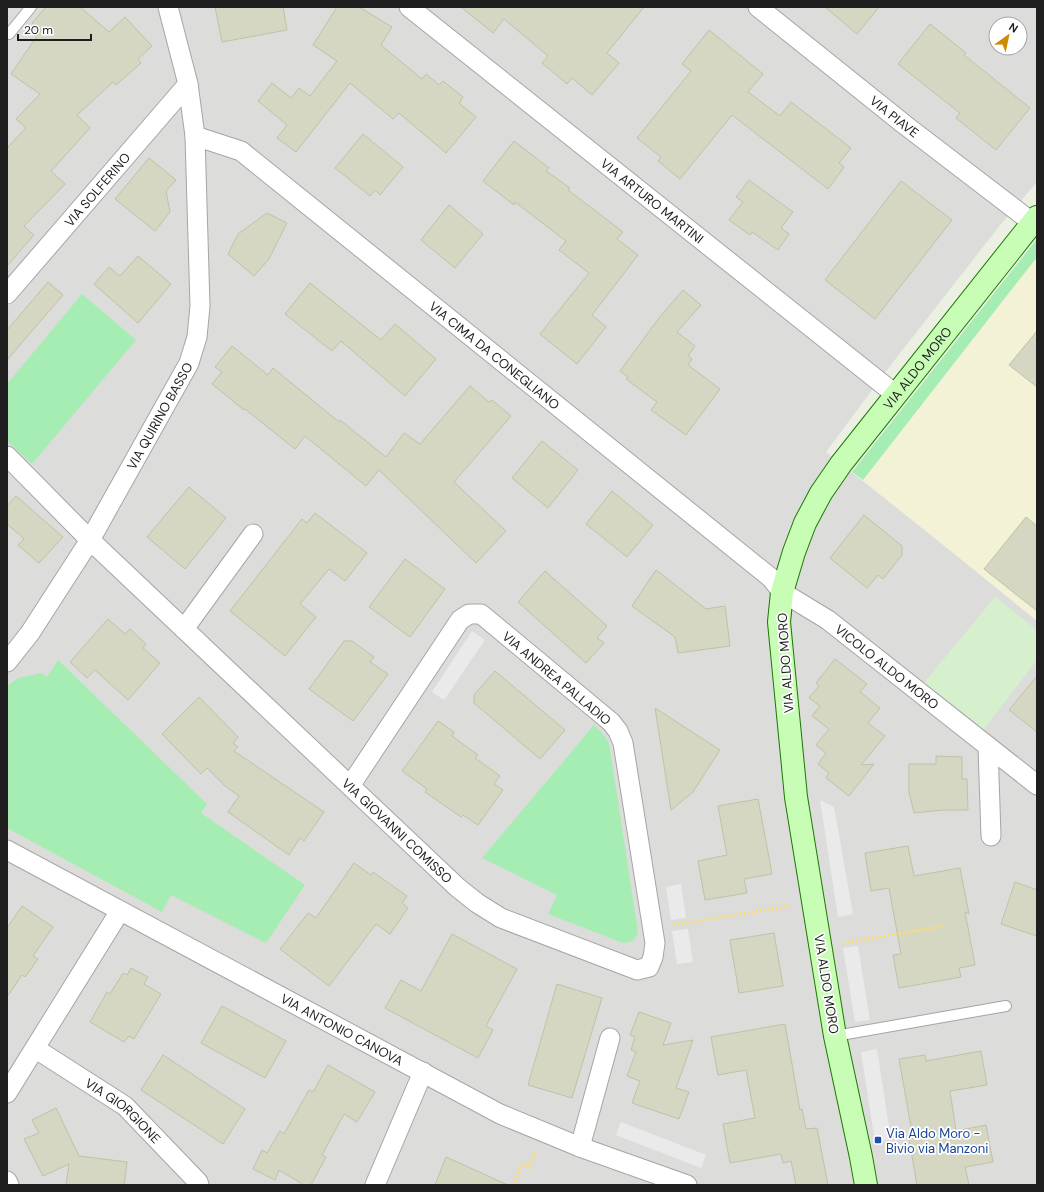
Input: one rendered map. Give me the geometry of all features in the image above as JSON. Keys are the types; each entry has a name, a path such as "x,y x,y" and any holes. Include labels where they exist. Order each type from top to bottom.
{"street":[{"name":"VIA QUIRINO BASSO","path":"7,662 30,633 90,540 190,363 197,337 200,306 195,136 188,84 168,7"},
{"name":"VIA ARTURO MARTINI","path":"409,7 895,394"},
{"name":"VIA PIAVE","path":"758,7 905,125 1035,220"},
{"name":"VIA SOLFERINO","path":"7,294 188,84"},
{"name":"VIA CIMA DA CONEGLIANO","path":"195,136 241,151 771,578 782,592"},
{"name":"VIA ALDO MORO","path":"866,1185 835,1036 796,796 779,622 782,592 794,552 805,523 821,493 840,464 1035,220"},
{"name":"VIA GIOVANNI COMISSO","path":"7,456 90,540 457,887 501,918 637,970 648,967"},
{"path":"184,629 253,534"},
{"name":"VICOLO ALDO MORO","path":"782,592 828,620 1037,785"},
{"name":"VIA ANDREA PALLADIO","path":"350,786 460,620 469,614 481,614 611,722 618,731 623,743 655,943 653,957 648,967"},
{"path":"988,747 991,836"},
{"name":"VIA ANTONIO CANOVA","path":"7,850 500,1114 580,1147 687,1185"},
{"path":"7,1093 36,1049 120,911"},
{"path":"580,1147 610,1038"},
{"name":"VIA GIORGIONE","path":"36,1049 125,1106 198,1182 198,1185"},
{"path":"375,1185 422,1072"},
{"path":"7,1181 9,1185"}],"lane":[{"path":"9,34 31,7"},
{"path":"835,1036 1006,1006"}],"path":[{"path":"653,928 792,906"},
{"path":"839,944 944,926"},
{"path":"514,1185 522,1163 529,1168 542,1131"}],"shaded area":[{"path":"7,7 1037,7 1037,182 1001,224 890,366 826,452 1037,619 1037,1185 7,1185"},
{"path":"1037,257 1037,621 863,480"},
{"path":"472,631 485,640 444,700 432,692"},
{"path":"820,800 834,807 853,914 838,917"},
{"path":"681,884 686,918 671,920 666,887"},
{"path":"688,929 693,962 677,964 672,931"},
{"path":"858,946 870,1020 855,1022 843,948"},
{"path":"877,1049 891,1139 875,1142 861,1052"},
{"path":"621,1122 706,1155 701,1168 616,1135"}],"green space":[{"path":"1037,239 1037,257 863,480 852,472"},
{"path":"82,294 136,340 32,464 7,441 7,384"},
{"path":"995,597 1037,630 1037,660 983,730 924,683"},
{"path":"58,660 207,804 201,813 305,885 266,943 171,895 162,912 7,828 7,686 18,678 42,673 47,677"},
{"path":"594,725 609,743 638,932 634,939 626,943 548,914 557,895 482,858"}],"building":[{"path":"46,7 80,7 109,32 125,17 152,46 138,59 141,63 116,85 113,82 77,115 90,128 51,171 65,184 24,226 34,235 7,266 7,148 26,128 16,119 40,94 11,74 41,30 32,23"},
{"path":"215,7 283,7 287,30 222,42"},
{"path":"337,7 359,7 392,27 381,45 422,79 426,74 439,85 443,81 463,97 459,103 476,117 446,153 399,113 393,119 350,83 296,152 277,138 287,125 258,101 272,83 291,98 299,88 310,96 337,61 313,45"},
{"path":"461,7 644,7 607,53 619,63 592,95 572,78 567,84 542,63 548,56 504,19 493,33"},
{"path":"825,7 879,7 857,34"},
{"path":"930,24 966,53 964,55 1030,108 996,150 956,118 960,113 898,64"},
{"path":"709,30 763,74 748,92 780,116 791,102 851,148 839,163 844,167 828,189 732,115 680,179 658,161 661,157 637,138 691,71 682,64"},
{"path":"363,134 403,167 380,195 375,190 370,196 335,168"},
{"path":"514,141 549,168 546,171 570,188 568,190 623,232 617,239 638,255 592,315 606,327 577,364 540,334 589,273 559,250 566,241 515,202 514,205 483,181"},
{"path":"149,158 176,180 166,191 170,212 155,231 115,199"},
{"path":"749,180 793,212 781,228 789,234 778,250 752,232 750,235 729,220 743,202 736,197"},
{"path":"901,181 952,220 875,319 825,280"},
{"path":"449,205 483,234 455,268 421,240"},
{"path":"267,213 287,223 269,259 254,276 228,254 238,234"},
{"path":"138,256 171,284 138,323 94,284 109,267 120,276"},
{"path":"48,282 63,295 7,360 7,330"},
{"path":"310,283 381,340 395,324 436,359 405,396 341,341 332,351 285,314"},
{"path":"683,290 701,305 677,332 695,346 688,356 692,359 688,365 720,389 686,435 651,410 657,402 626,379 628,377 620,371 659,318"},
{"path":"1037,331 1037,387 1009,365"},
{"path":"232,346 268,375 273,368 339,422 340,420 386,457 404,433 420,444 470,386 489,402 492,400 511,416 454,482 506,531 476,563 379,470 366,486 305,436 295,449 212,384 222,372 215,367"},
{"path":"542,441 578,470 548,508 512,478"},
{"path":"189,487 226,518 185,569 147,537"},
{"path":"612,491 653,525 627,557 586,524"},
{"path":"16,496 63,537 39,563 18,545 24,539 7,524 7,506"},
{"path":"315,513 367,553 345,581 329,569 300,604 316,617 285,656 230,611 302,519 307,523"},
{"path":"864,515 902,546 902,555 883,579 878,575 867,588 830,558"},
{"path":"1026,517 1037,526 1037,611 984,569"},
{"path":"405,559 445,589 410,637 369,607"},
{"path":"656,570 706,609 725,606 730,646 678,653 675,637 632,606"},
{"path":"545,571 607,626 597,638 604,643 586,663 518,602"},
{"path":"108,619 125,634 130,629 146,644 143,648 160,663 128,700 95,670 87,678 70,662"},
{"path":"344,641 352,641 374,657 370,662 388,674 353,721 309,689"},
{"path":"835,659 867,684 860,692 880,708 868,723 885,736 861,765 874,764 849,796 826,778 829,773 818,764 826,753 816,745 829,729 812,716 820,706 809,698 819,686 816,683"},
{"path":"495,671 565,730 540,759 474,703 474,695"},
{"path":"1037,676 1037,732 1009,710"},
{"path":"199,697 238,737 233,743 238,747 234,751 324,812 304,841 300,838 289,855 228,812 239,796 226,787 207,768 201,774 162,734"},
{"path":"655,708 720,750 693,792 671,810"},
{"path":"438,721 454,732 452,736 478,755 475,758 500,776 494,784 503,790 478,825 463,815 461,817 425,792 427,789 402,771"},
{"path":"936,756 962,757 962,779 967,779 968,810 943,810 914,813 909,792 909,764 936,764"},
{"path":"758,799 772,874 744,879 747,893 705,900 698,861 727,855 718,806"},
{"path":"908,846 914,876 960,868 969,914 965,912 975,965 959,968 961,977 899,988 893,955 901,954 889,888 871,891 865,853"},
{"path":"354,863 371,875 373,872 407,896 402,903 408,908 390,934 376,924 329,986 280,949 308,913 316,918"},
{"path":"1015,882 1037,890 1037,936 1001,924"},
{"path":"22,906 53,927 33,956 38,959 25,977 22,975 7,997 7,928"},
{"path":"774,933 783,986 739,993 730,940"},
{"path":"452,934 517,969 486,1026 493,1030 478,1058 385,1008 401,980 421,991"},
{"path":"131,968 148,977 144,984 161,994 134,1039 129,1036 124,1042 90,1022 107,992 110,994 123,973 127,975"},
{"path":"557,984 602,998 572,1098 528,1085"},
{"path":"222,1006 286,1041 265,1078 201,1043"},
{"path":"639,1012 671,1023 663,1045 693,1040 676,1088 689,1092 679,1119 632,1103 640,1081 627,1076 636,1052 631,1050 635,1037 630,1035"},
{"path":"785,1024 800,1110 802,1109 806,1129 817,1128 828,1185 796,1185 791,1161 783,1163 781,1154 730,1163 723,1124 755,1118 746,1070 718,1075 711,1037"},
{"path":"981,1051 987,1085 950,1091 956,1131 986,1125 993,1162 965,1167 969,1185 917,1185 909,1139 913,1138 899,1059 925,1055 926,1061"},
{"path":"163,1055 245,1109 223,1144 141,1090"},
{"path":"328,1065 375,1092 357,1122 344,1114 322,1155 326,1157 311,1185 304,1185 279,1170 275,1180 253,1169 262,1150 267,1153 280,1131 284,1134 309,1090 313,1092"},
{"path":"56,1108 79,1156 127,1162 124,1185 66,1185 69,1164 43,1176 24,1139 39,1133 32,1120"},
{"path":"446,1157 508,1185 435,1185"}],"place":[{"name":"Via Aldo Moro - Bivio via Manzoni","path":"878,1140"}]}
